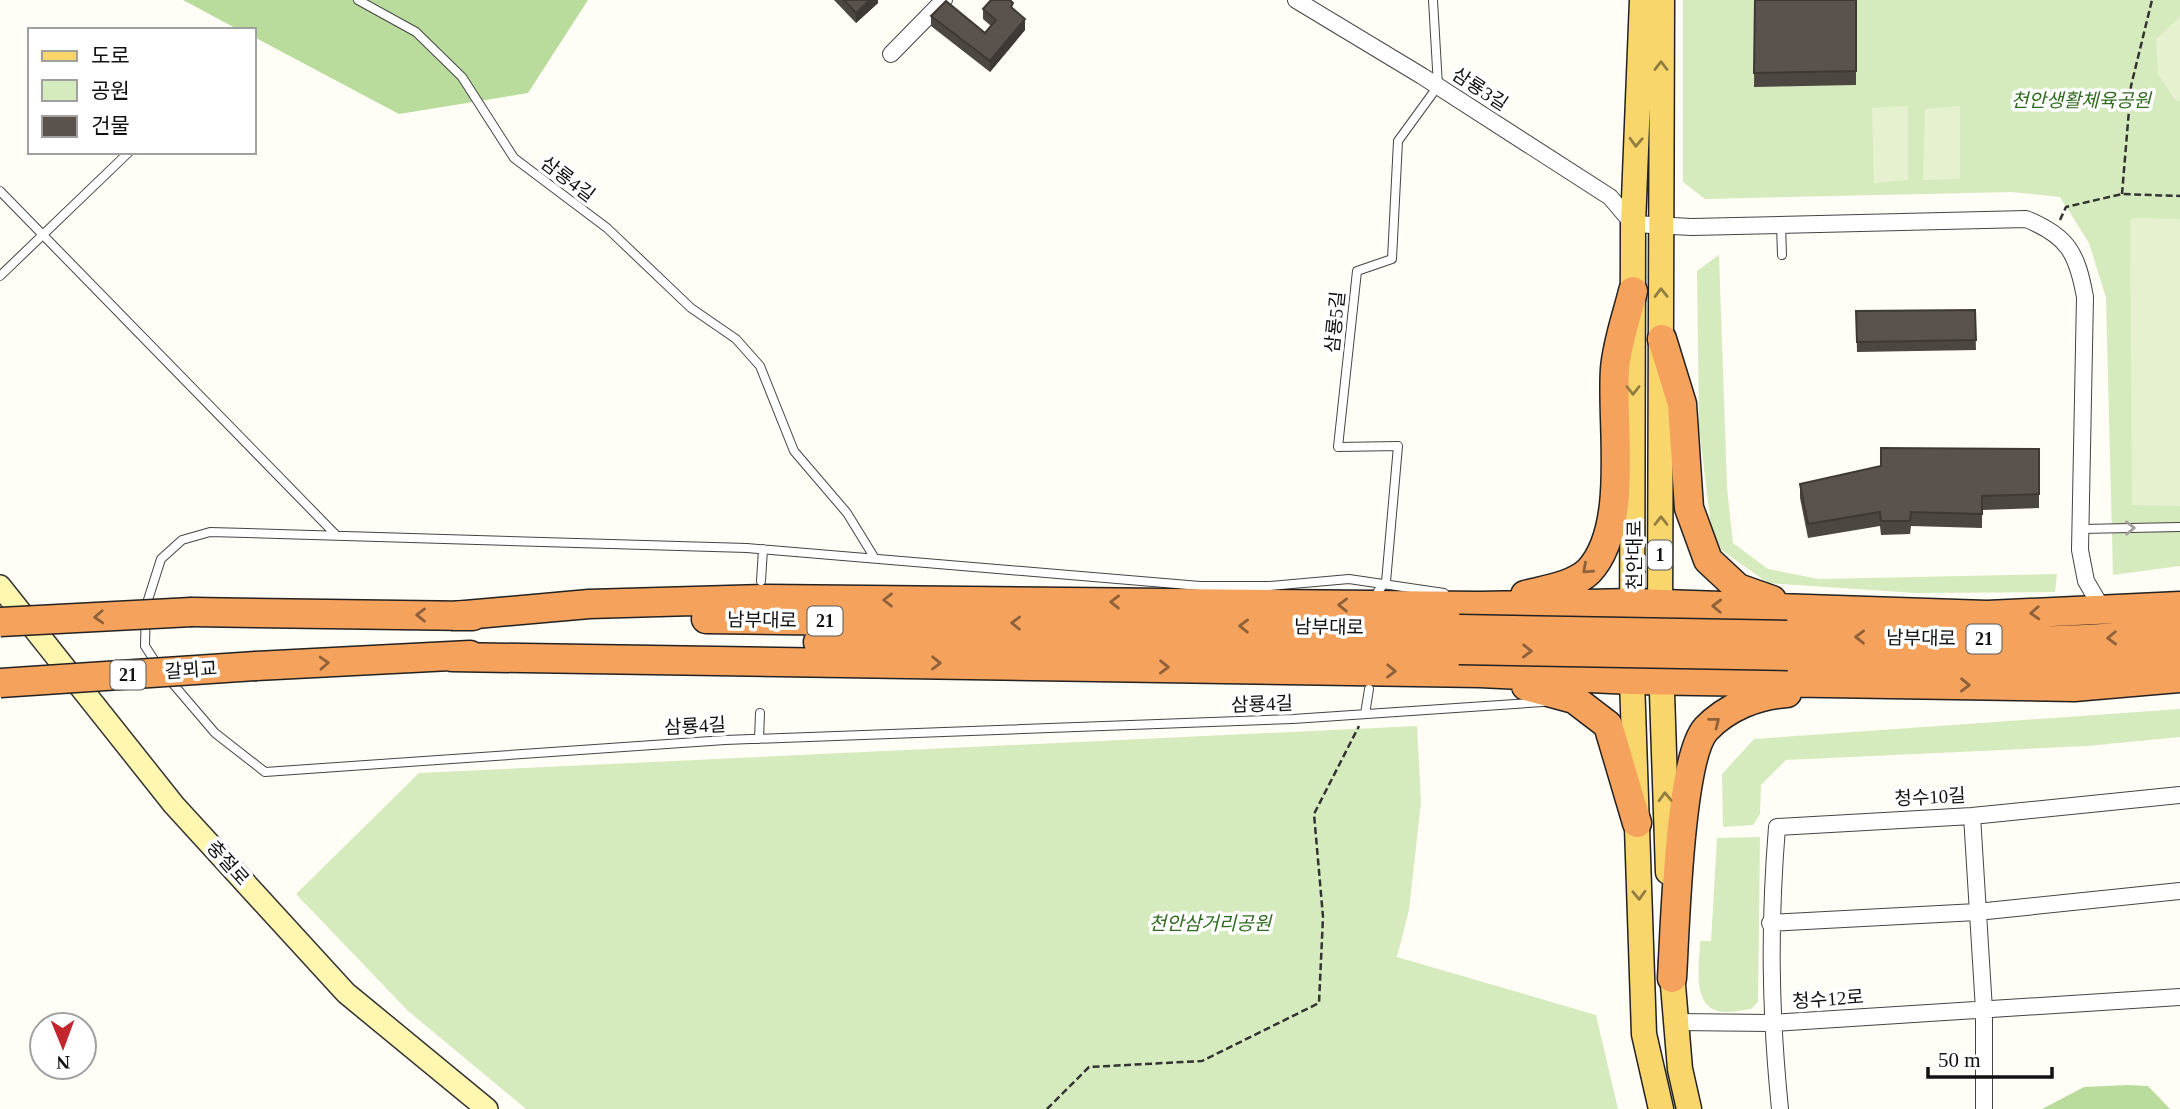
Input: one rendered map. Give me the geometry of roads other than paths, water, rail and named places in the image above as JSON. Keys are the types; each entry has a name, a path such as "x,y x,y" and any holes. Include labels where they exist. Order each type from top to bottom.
{"highway":[{"path":"1480,606 1557,587 1587,573 1603,552 1613,509 1615,366 1633,291"},
{"path":"1662,339 1682,404 1689,508 1708,560 1738,587 1774,600 1869,613 1987,615 2180,606"},
{"path":"454,616 589,604 766,600 1480,606 1647,604 1787,634 1869,613"},
{"name":"남부대로","path":"0,622 192,612 1459,639"},
{"path":"1774,682 1757,671 1748,660 1748,639 1758,622 1787,634"},
{"name":"남부대로","path":"1787,634 2060,640 2138,636 2180,630"},
{"name":"남부대로","path":"1787,634 2060,661 2139,658 2180,652"},
{"name":"21","path":"1459,639 1787,634"},
{"name":"남부대로","path":"256,666 452,657 587,644 1459,639"},
{"path":"452,657 1480,673 1632,680 2074,687 2180,678"},
{"name":"갈뫼교","path":"0,683 256,666"},
{"path":"1480,673 1574,699 1608,725 1637,823"},
{"path":"1672,978 1690,766 1704,731 1736,706 1769,694 1916,684"}],"main road":[{"name":"천안대로","path":"1642,0 1633,291 1647,604 1661,680 1675,1022 1680,1069 1689,1109"},
{"name":"천안대로","path":"1661,1109 1644,1034 1632,680 1647,604 1662,339 1662,0"}],"street":[{"path":"891,54 944,0"},
{"name":"삼룡3길","path":"1296,0 1438,86 1610,197 1633,224"},
{"path":"1633,224 1781,225 2026,219 2054,231 2079,261 2085,297 2080,550 2086,581 2103,610"},
{"name":"충절로","path":"0,586 174,804 346,993 487,1109"},
{"name":"청수10길","path":"1780,1109 1772,1023 1770,923 1777,827 1972,816 2180,795"},
{"path":"1972,816 1984,1010 1984,1109"},
{"path":"1770,923 1977,912 2180,891"},
{"name":"청수12로","path":"1675,1022 1772,1023 2180,998"}],"lane":[{"name":"삼룡4길","path":"358,0 416,32 462,77 514,158 607,228 691,308 736,339 760,366 794,451 847,513 874,557"},
{"path":"1433,0 1438,86"},
{"name":"삼룡5길","path":"1386,582 1398,446 1338,447 1342,406 1357,271 1392,259 1398,141 1438,86"},
{"path":"0,276 127,154"},
{"path":"0,191 336,535"},
{"path":"1781,225 1782,255"},
{"path":"2081,529 2180,527"},
{"name":"삼룡4길","path":"1480,606 1448,594 1386,582 1349,579 1269,586 1200,586 763,549 210,532 182,540 161,559 151,585 145,646 155,662 215,733 265,772 533,751 1365,714 1574,699"},
{"path":"761,581 763,549"},
{"path":"1378,591 1386,582"},
{"path":"1365,714 1368,689"},
{"path":"759,739 760,713"}],"park label":[{"name":"천안생활체육공원","path":"2081,100"},
{"name":"천안삼거리공원","path":"1210,923"}]}
